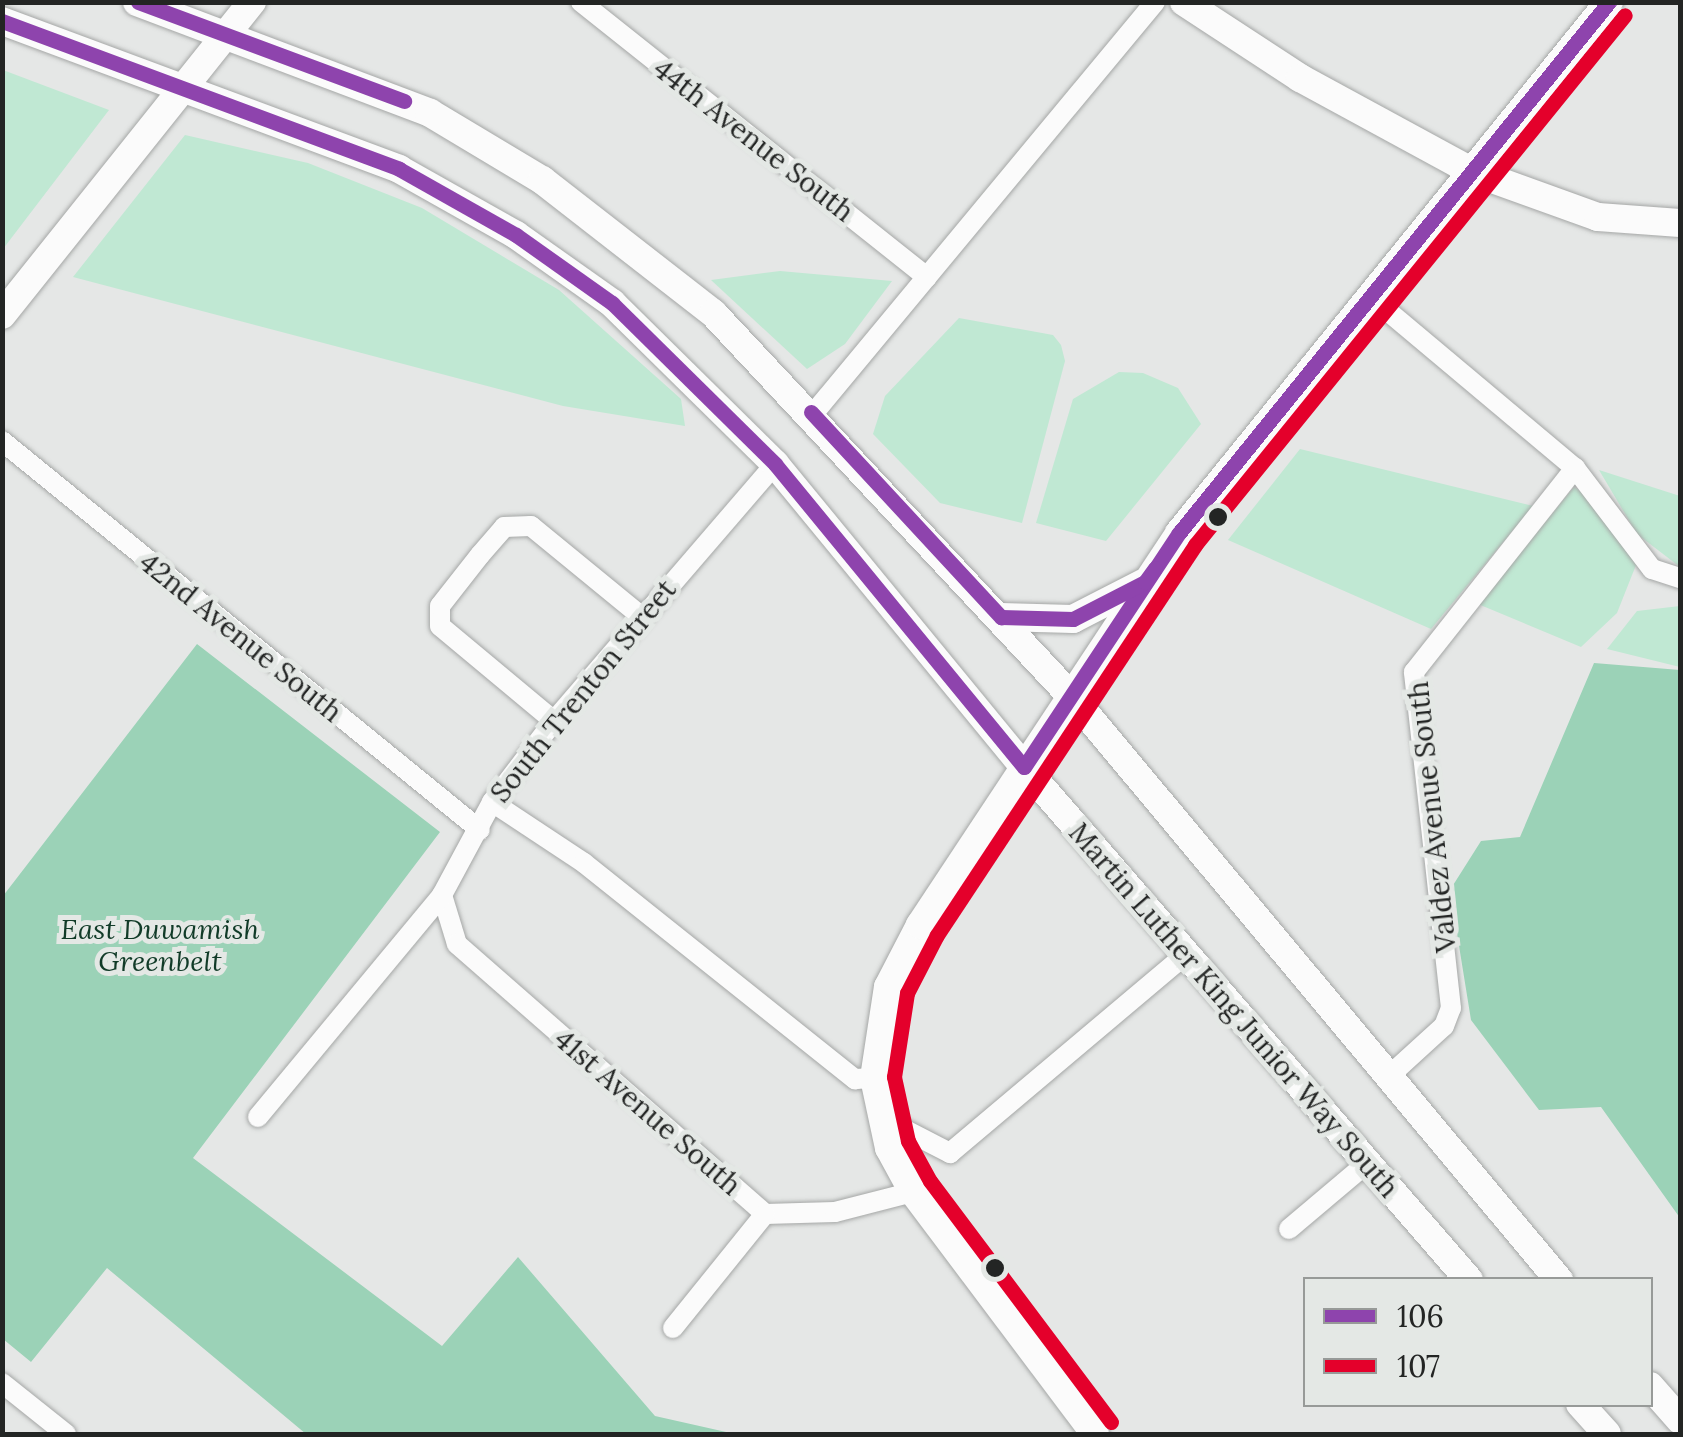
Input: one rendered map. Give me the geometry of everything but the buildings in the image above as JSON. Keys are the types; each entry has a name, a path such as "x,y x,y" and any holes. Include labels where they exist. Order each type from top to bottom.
{"main road":[{"path":"137,2 376,87 542,180 713,313 813,414 1072,697 1556,1277"},
{"path":"2,316 252,2"},
{"path":"1184,2 1300,78 1473,172 1598,217 1680,223"},
{"path":"1095,1434 913,1192 877,1097 880,1009 899,960 1144,582 1609,2"},
{"name":"Martin Luther King Junior Way South","path":"2,21 399,169 516,235 612,303 776,464 1024,767 1466,1277"},
{"path":"1002,617 1073,619 1144,582"},
{"path":"1653,1389 1680,1420"},
{"path":"1583,1407 1607,1434"}],"street":[{"name":"44th Avenue South","path":"580,2 927,277"},
{"path":"813,414 1155,2"},
{"path":"1371,296 1575,468 1638,554 1673,578"},
{"name":"42nd Avenue South","path":"2,441 480,830"},
{"name":"South Trenton Street","path":"258,1117 442,894 492,802 554,721 776,464"},
{"name":"Valdez Avenue South","path":"1389,1076 1444,1026 1451,1008 1414,672 1575,468"},
{"path":"554,721 440,626 440,606 504,526 530,526 641,616"},
{"path":"492,802 584,863 950,1153 1186,954"},
{"name":"41st Avenue South","path":"442,894 457,944 765,1214 836,1212 913,1192"},
{"path":"1289,1230 1366,1164"},
{"path":"673,1328 765,1214"},
{"path":"2,1412 9,1389 66,1434"}],"green space":[{"path":"3,70 109,110 3,249"},
{"path":"185,135 308,163 422,208 559,290 681,399 685,426 563,406 73,277"},
{"path":"780,271 892,281 845,344 807,369 711,280"},
{"path":"959,318 1053,335 1061,345 1065,361 1022,523 940,503 873,434 885,396"},
{"path":"1119,372 1143,373 1178,388 1201,424 1106,541 1036,523 1073,399"},
{"path":"1300,449 1533,506 1431,629 1228,540"},
{"path":"1599,470 1680,496 1680,567 1637,534"},
{"path":"1574,487 1588,496 1636,565 1617,613 1581,647 1478,604"},
{"path":"1680,606 1680,667 1607,649 1637,611"},
{"name":"East Duwamish Greenbelt","path":"197,644 440,832 193,1158 442,1346 518,1257 655,1416 735,1434 306,1434 107,1268 31,1362 3,1339 3,896"},
{"path":"1594,663 1680,670 1680,1218 1601,1107 1539,1110 1471,1020 1450,890 1481,841 1520,837"}],"transit line":[{"name":"106","path":"138,2 404,101"},
{"name":"106","path":"2,21 399,169 516,235 612,303 775,464 1024,767 1179,533 1609,2"},
{"name":"107","path":"1111,1422 930,1181 908,1141 894,1077 907,993 937,935 1195,545 1625,15"},
{"name":"106","path":"811,412 1001,617 1073,619 1145,582 1155,568"}]}
